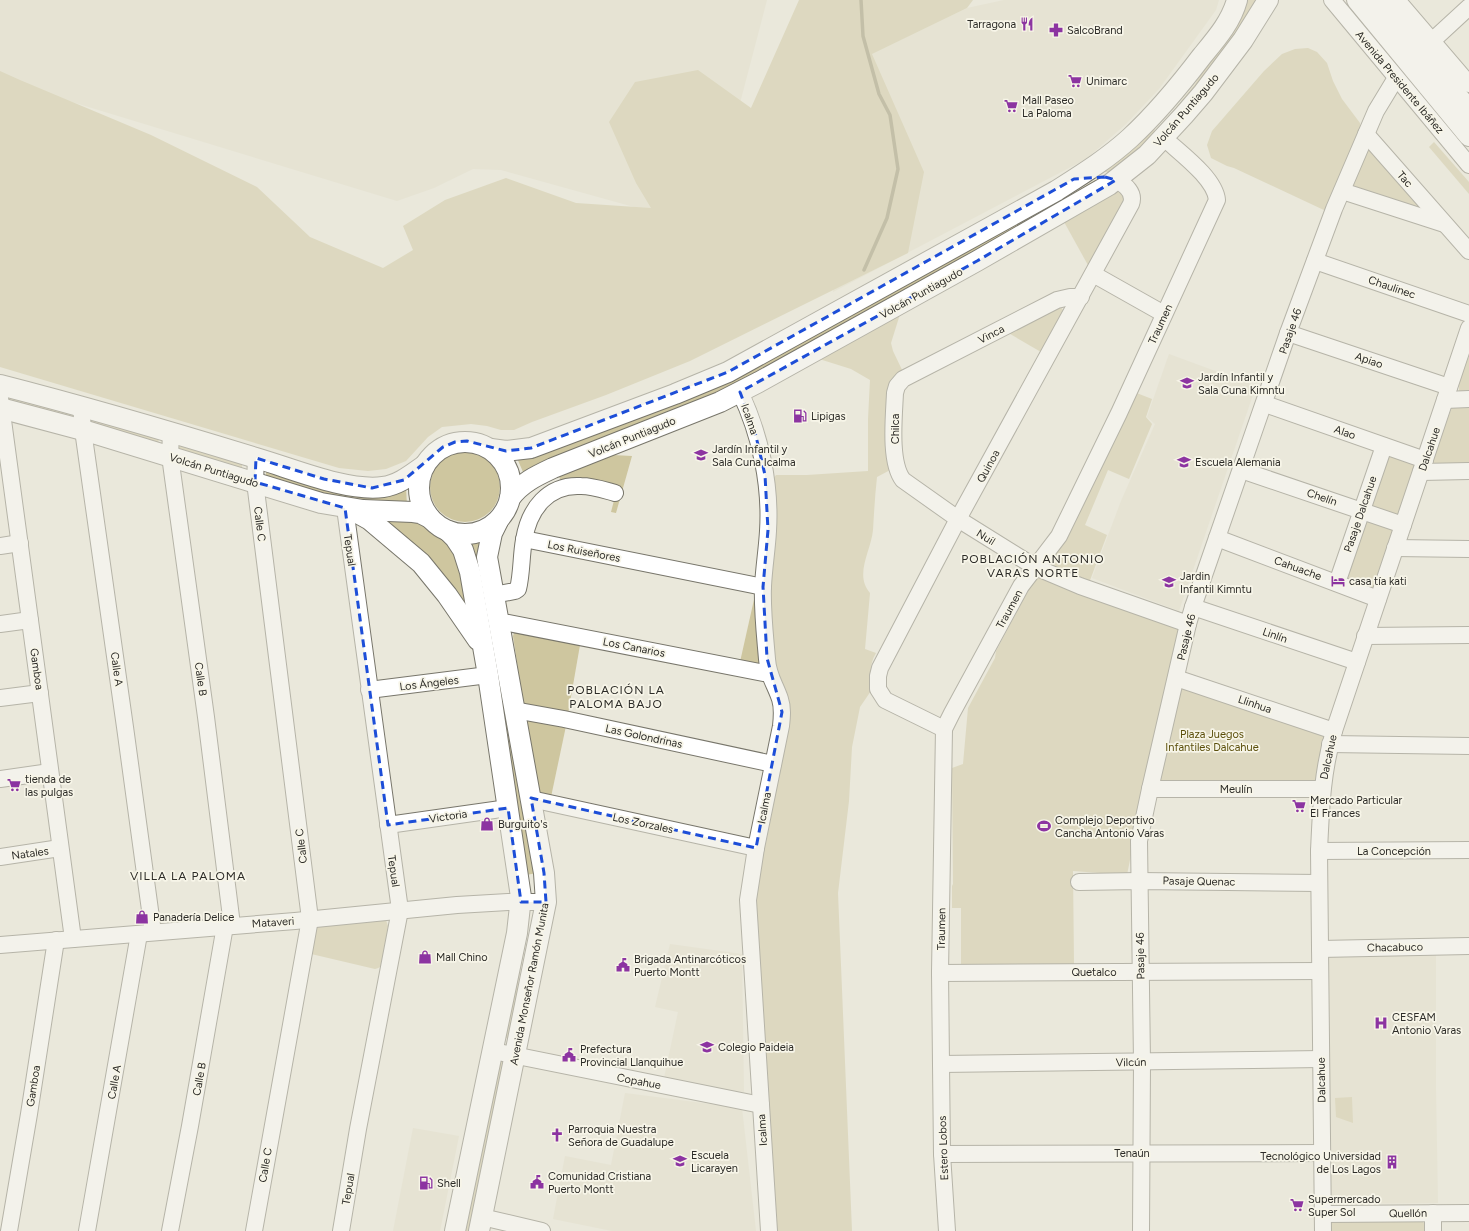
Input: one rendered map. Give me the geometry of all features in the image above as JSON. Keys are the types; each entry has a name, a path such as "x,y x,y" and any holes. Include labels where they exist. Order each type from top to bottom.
{"main road":[{"name":"Volcán Puntiagudo","path":"491,449 506,451 531,448 675,394 728,372 1050,194 1074,179 1129,139 1160,107 1192,69 1224,27 1234,10 1237,0"},
{"name":"Volcán Puntiagudo","path":"510,498 517,488 534,477 553,468 706,408 740,392 984,258 1073,207 1116,180 1147,155 1164,138 1208,87 1243,40 1268,0"},
{"name":"Avenida Presidente Ibáñez","path":"1366,3 1469,110"},
{"name":"Avenida Presidente Ibáñez","path":"1366,3 1469,136"},
{"path":"1160,107 1159,124 1164,138"},
{"path":"1074,179 1105,177 1116,180"},
{"name":"Volcán Puntiagudo","path":"0,385 81,406 324,479 352,486 372,488 398,483 425,465"},
{"name":"Volcán Puntiagudo","path":"0,405 321,503 363,510 413,512 420,513 430,518"},
{"path":"467,441 480,444 491,449 501,459 508,471 512,484 510,498 505,510 498,521 487,528 474,533 461,534 448,531 430,518 422,503 419,487 421,475 425,465 433,455 443,447 455,442 467,441"},
{"name":"Avenida Monseñor Ramón Munita","path":"347,508 370,520 416,557 427,569 456,608 483,649"},
{"name":"Avenida Monseñor Ramón Munita","path":"481,1224 546,902 544,873 487,557 492,533 498,521"},
{"name":"Avenida Monseñor Ramón Munita","path":"448,531 463,550 468,563 488,675 519,877 521,902 517,933 456,1231"}],"street":[{"name":"Avenida Presidente Ibáñez","path":"1332,0 1469,165"},
{"path":"1397,0 1469,84"},
{"path":"1432,41 1469,7"},
{"name":"Pasaje 46","path":"1141,1231 1142,1062 1139,881 1140,834 1188,624 1193,608 1265,404 1288,333 1315,261 1366,134 1376,112 1396,78"},
{"name":"Tac","path":"1366,134 1469,251"},
{"name":"Traumen","path":"941,1064 940,973 944,729 1018,593 1035,567 1045,557 1059,536 1119,413 1217,200 1214,188 1204,175 1164,138"},
{"name":"Quinoa","path":"944,729 885,700 878,689 880,668 958,520 1132,201 1131,192 1127,187 1116,180"},
{"name":"Tac","path":"1342,191 1444,224"},
{"name":"Chaulinec","path":"1315,261 1469,314"},
{"path":"1093,274 1164,314"},
{"name":"Vinca","path":"903,379 1057,300 1070,297 1081,297"},
{"name":"Dalcahue","path":"1323,1231 1319,851 1322,789 1325,763 1357,662 1469,328"},
{"name":"Apiao","path":"1288,333 1447,394 1469,399"},
{"name":"Chilca","path":"903,379 897,386 895,393 894,434 896,466 898,474 903,480"},
{"name":"Icalma","path":"740,392 755,432 765,475 768,530 763,587 769,674 780,699 782,712 749,887 748,914 769,1231"},
{"name":"Alao","path":"1265,404 1384,446 1423,466 1469,471"},
{"name":"Gamboa","path":"0,405 5,469 20,543 73,939"},
{"name":"Calle A","path":"81,406 83,430 126,735 146,933 87,1231"},
{"name":"Calle B","path":"170,1231 228,925 206,716 170,456 171,433"},
{"name":"Pasaje Dalcahue","path":"1337,583 1384,446"},
{"name":"Calle C","path":"254,1231 310,919 255,482 256,458"},
{"name":"Chelín","path":"1241,470 1403,525"},
{"name":"Nuil","path":"903,480 958,520 1035,567 1080,586 1188,624"},
{"path":"493,595 515,591 518,589 524,539 529,520 536,506 541,500 554,492 568,487 594,487 615,493"},
{"name":"Tepual","path":"341,1231 358,1129 400,910 369,690 347,508"},
{"name":"Cahuache","path":"1218,538 1378,599"},
{"name":"Los Ruiseñores","path":"524,539 763,587"},
{"path":"0,546 20,543"},
{"path":"1395,548 1469,549"},
{"name":"Linlín","path":"1193,608 1357,662"},
{"path":"0,624 30,620"},
{"name":"Los Canarios","path":"498,620 769,674"},
{"path":"1366,636 1469,635"},
{"name":"Los Ángeles","path":"369,690 488,675"},
{"name":"Llinhua","path":"1176,678 1332,738 1469,746"},
{"path":"0,698 40,693"},
{"name":"Las Golondrinas","path":"514,710 564,719 773,764"},
{"path":"0,779 50,772"},
{"name":"Meulín","path":"1150,789 1322,789"},
{"name":"Los Zorzales","path":"530,799 756,848"},
{"name":"Victoria","path":"388,825 508,808"},
{"name":"Natales","path":"0,857 60,848"},
{"name":"La Concepción","path":"1319,851 1469,850"},
{"name":"Pasaje Quenac","path":"1078,882 1139,881 1319,883"},
{"name":"Mataveri","path":"0,945 457,905 546,902"},
{"name":"Gamboa","path":"9,1231 56,940"},
{"name":"Chacabuco","path":"1320,949 1469,946"},
{"name":"Quetalco","path":"940,973 1320,972"},
{"name":"Copahue","path":"493,1051 761,1105"},
{"name":"Vilcún","path":"941,1064 1321,1059"},
{"name":"Estero Lobos","path":"941,1064 942,1154 947,1231"},
{"name":"Tenaún","path":"942,1154 1322,1153"},
{"name":"Quellón","path":"1323,1214 1469,1212"},
{"path":"1433,1213 1433,1231"},
{"path":"481,1224 542,1231"}],"highlighted area":[{"path":"1105,177 1116,180 977,261 740,392 755,432 765,475 768,530 763,587 767,658 782,712 756,848 531,798 544,873 546,902 521,902 508,808 388,825 345,508 255,482 256,458 324,479 372,488 404,480 443,447 455,442 467,441 506,451 531,448 728,372 1074,179"}],"shaded area":[{"path":"0,0 767,0 708,225 670,217 501,170 473,169 434,188 397,201 0,80"},
{"path":"1004,0 1219,0 1216,10 1159,89 1126,124 1086,159 833,292 836,253 871,54 967,8"},
{"name":"Escuela Alemania","path":"1169,354 1256,386 1179,611 1092,578 1121,501 1155,424 1147,417"},
{"name":"Colegio Paideia","path":"670,944 742,954 744,1092 663,1083 678,1012 655,1007"},
{"path":"1436,954 1438,1203 1326,1204 1326,956"},
{"name":"Escuela Licarayen","path":"625,1093 742,1108 756,1231 612,1231 553,1219 565,1156 611,1165"},
{"name":"Shell","path":"413,1128 459,1136 440,1231 393,1231"}],"green space":[{"path":"799,0 973,0 967,8 872,54 924,172 908,253 690,361 514,430 501,430 471,424 442,427 428,437 406,461 386,469 368,471 339,468 0,367 0,71 151,135 257,187 310,237 383,268 413,250 403,226 445,200 506,178 576,203 651,208 636,183 609,122 635,82 698,70 751,108"},
{"path":"1244,0 1262,0 1187,101 1164,122 1195,84"},
{"path":"1308,48 1317,52 1327,63 1333,81 1342,99 1360,123 1361,133 1326,211 1211,158 1207,145 1212,131 1264,71 1282,54 1295,49"},
{"path":"1154,125 1155,134 1113,172 1099,172"},
{"path":"1434,142 1469,182 1469,194 1429,147"},
{"path":"1369,146 1430,212 1350,187"},
{"path":"1095,180 1099,181 740,385 535,465 523,472 517,458 541,452 1040,213"},
{"path":"1115,187 1122,191 1125,200 1089,267 1063,220"},
{"path":"1060,306 1063,310 1041,352 1005,331"},
{"path":"901,311 891,343 893,351 904,374 892,469 877,477 872,538 863,571 865,586 870,593 865,649 876,653 872,662 871,670 873,688 860,707 852,747 849,801 838,893 852,1231 774,1231 753,898 758,865 766,843 789,725 773,663 770,581 776,532 773,479 776,475 807,475 868,471 870,380 851,369 816,358"},
{"path":"1469,356 1469,394 1460,393 1459,382"},
{"name":"Complejo Deportivo Cancha Antonio Varas","path":"1134,392 1152,399 1146,417 1152,424 1129,479 1108,470 1085,525 1107,535 1086,591 1179,625 1181,631 1152,748 1127,875 1073,871 1074,964 961,965 961,908 952,908 952,768 963,764 968,708 995,658 996,651"},
{"path":"7,397 71,411 75,417 74,420 9,405"},
{"path":"1453,405 1469,405 1469,466 1435,466 1432,459 1433,455"},
{"path":"92,418 159,438 158,444 90,424"},
{"path":"180,443 242,462 242,469 178,449 178,445"},
{"path":"1385,449 1421,461 1376,595 1339,582"},
{"path":"465,452 478,455 490,462 497,474 500,487 497,500 490,512 478,519 465,522 452,519 440,512 433,500 430,487 433,474 440,462 452,455"},
{"path":"613,455 632,456 616,513 611,512 617,489 562,485 559,476"},
{"path":"266,472 406,488 407,505 351,502 266,476"},
{"path":"381,517 410,519 419,523 445,541 457,556 470,611"},
{"path":"481,542 537,873 526,875 468,544"},
{"path":"755,595 760,661 758,664 740,662"},
{"path":"516,631 580,645 568,714 525,704 523,702 513,636"},
{"name":"Plaza Juegos Infantiles Dalcahue","path":"1179,682 1329,733 1318,785 1157,785"},
{"path":"529,719 566,726 551,797 539,795 526,722"},
{"path":"527,916 529,923 518,984 511,1039 502,1035"},
{"path":"386,920 388,926 384,961 378,968 375,969 307,953 315,925"},
{"path":"497,1060 506,1061 474,1231 461,1231"},
{"path":"1352,1097 1353,1123 1336,1117 1335,1098"},
{"path":"1327,1217 1422,1220 1425,1225 1425,1231 1328,1231"}],"waterway":[{"path":"861,0 863,36 879,94 890,115 898,169 887,218 864,270"}],"place":[{"name":"Tarragona","path":"1027,24"},
{"name":"SalcoBrand","path":"1056,30"},
{"name":"Unimarc","path":"1075,81"},
{"name":"Mall Paseo La Paloma","path":"1011,106"},
{"name":"Jardín Infantil y Sala Cuna Kimntu","path":"1187,383"},
{"name":"Lipigas","path":"800,416"},
{"name":"Jardín Infantil y Sala Cuna Icalma","path":"701,455"},
{"name":"Escuela Alemania","path":"1184,462"},
{"name":"casa tía kati","path":"1338,581"},
{"name":"Jardin Infantil Kimntu","path":"1169,582"},
{"name":"tienda de las pulgas","path":"14,785"},
{"name":"Mercado Particular El Frances","path":"1299,806"},
{"name":"Burguito's","path":"487,824"},
{"name":"Complejo Deportivo Cancha Antonio Varas","path":"1044,826"},
{"name":"Panadería Delice","path":"142,917"},
{"name":"Mall Chino","path":"425,957"},
{"name":"Brigada Antinarcóticos Puerto Montt","path":"623,965"},
{"name":"CESFAM Antonio Varas","path":"1381,1023"},
{"name":"Colegio Paideia","path":"707,1047"},
{"name":"Prefectura Provincial Llanquihue","path":"569,1055"},
{"name":"Parroquia Nuestra Señora de Guadalupe","path":"557,1135"},
{"name":"Escuela Licarayen","path":"680,1161"},
{"name":"Tecnológico Universidad de Los Lagos","path":"1392,1162"},
{"name":"Comunidad Cristiana Puerto Montt","path":"537,1182"},
{"name":"Shell","path":"426,1183"},
{"name":"Supermercado Super Sol","path":"1297,1205"}],"district":[{"name":"POBLACIÓN ANTONIO VARAS NORTE","path":"1033,566"},
{"name":"POBLACIÓN LA PALOMA BAJO","path":"616,697"},
{"name":"VILLA LA PALOMA","path":"188,876"}]}
